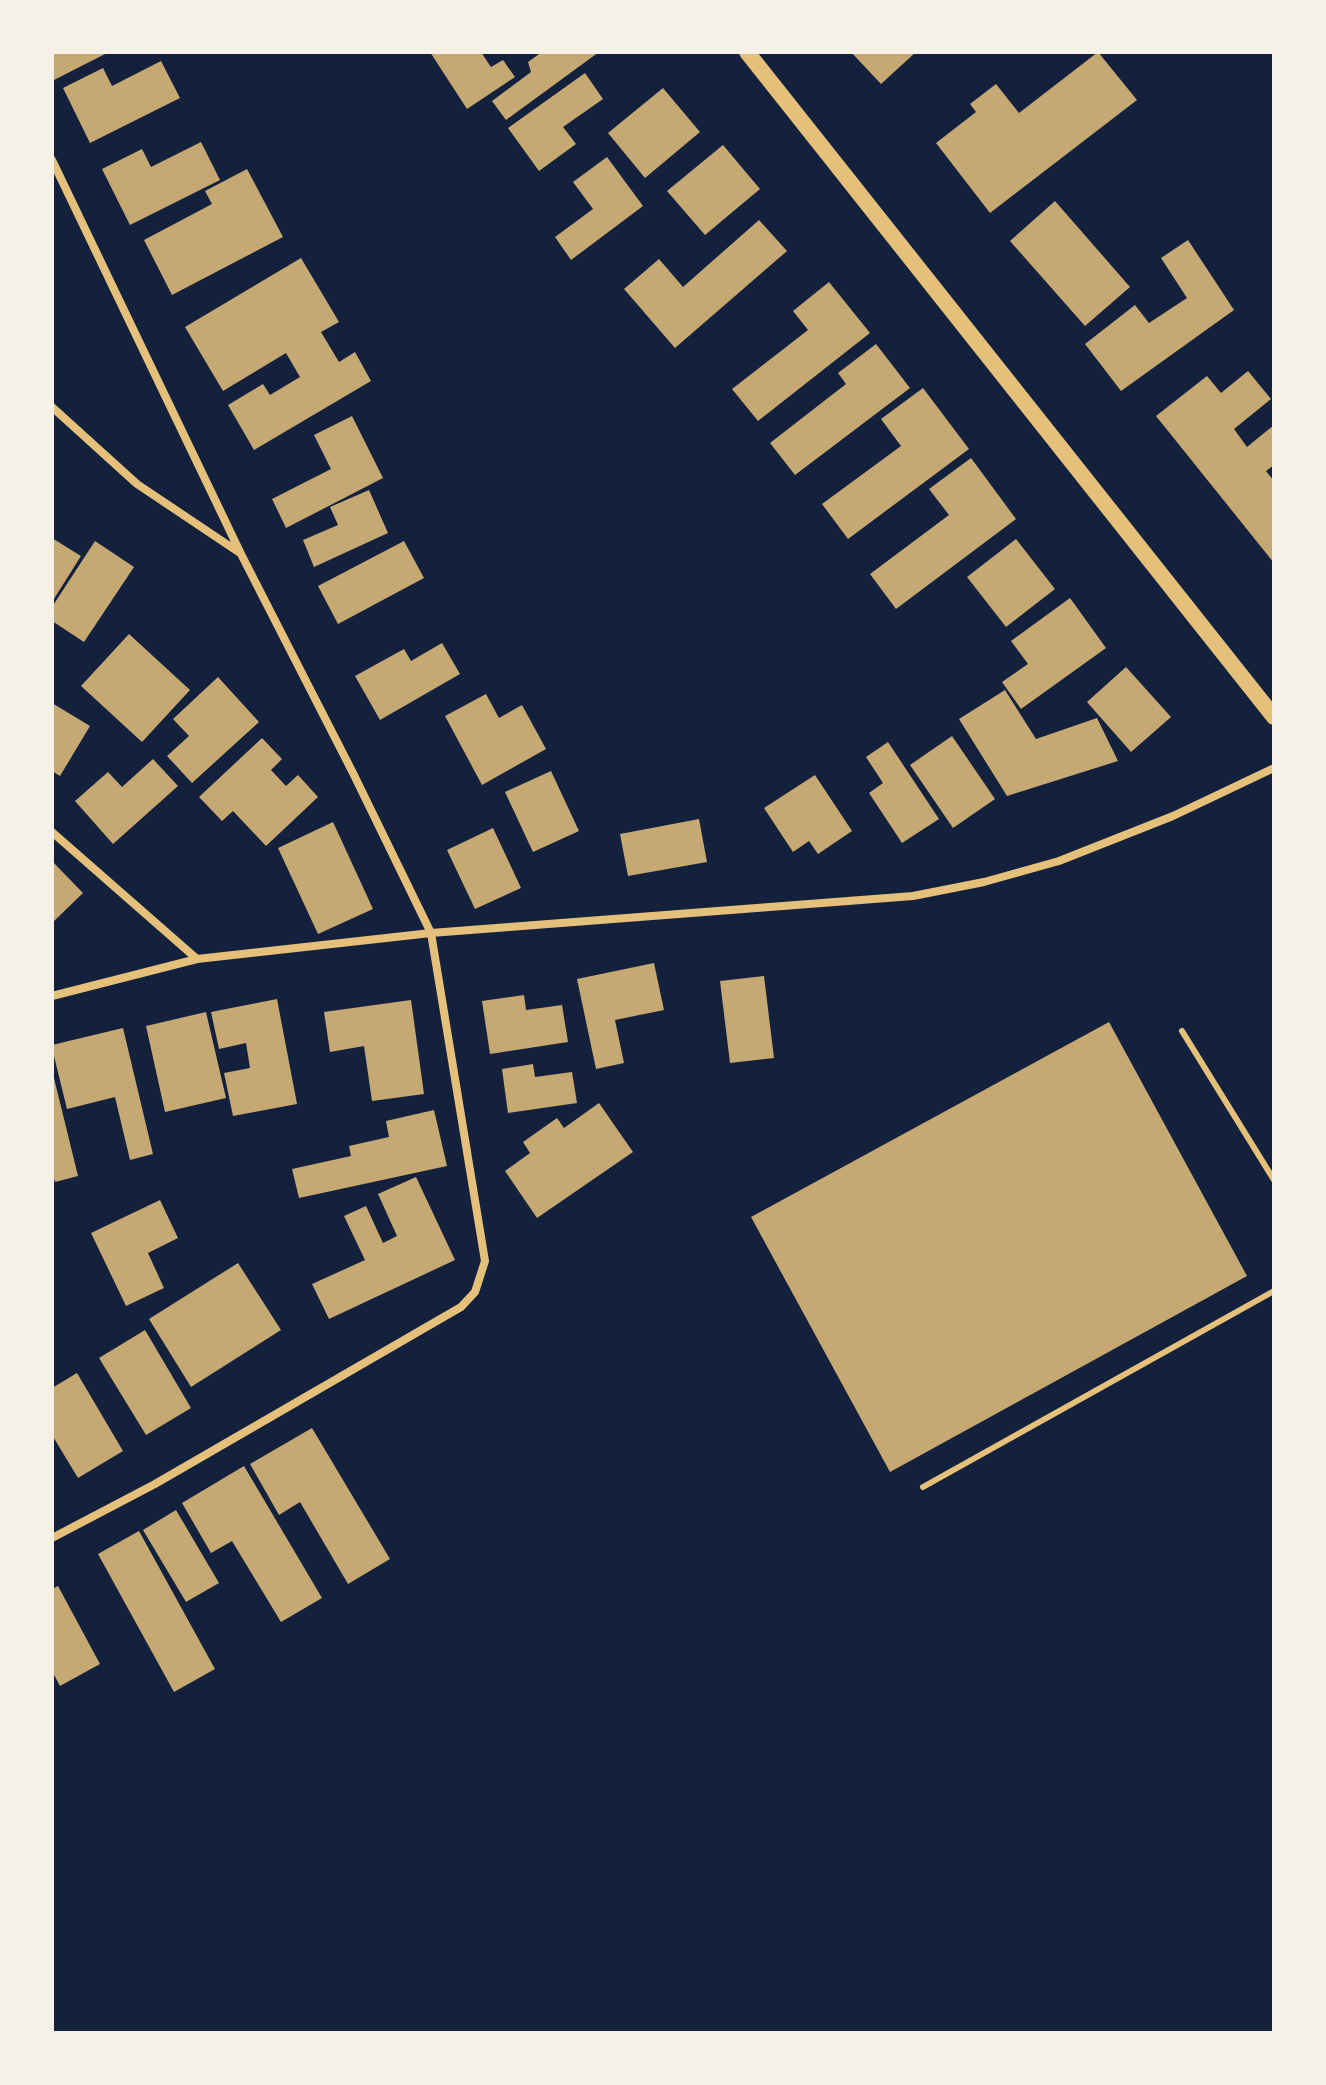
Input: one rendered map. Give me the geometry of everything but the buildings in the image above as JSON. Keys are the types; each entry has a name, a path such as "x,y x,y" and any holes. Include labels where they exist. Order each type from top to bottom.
{"main road":[{"path":"747,52 1274,717"}],"street":[{"path":"52,160 241,554 431,933 485,1261 475,1292 461,1307 155,1484 52,1538"},
{"path":"52,407 137,484 241,554"},
{"path":"52,996 197,959 431,933 913,896 970,885 1059,861 1116,841 1274,768"},
{"path":"52,832 197,959"}],"lane":[{"path":"1182,1031 1274,1180"},
{"path":"923,1487 1274,1291"}]}
